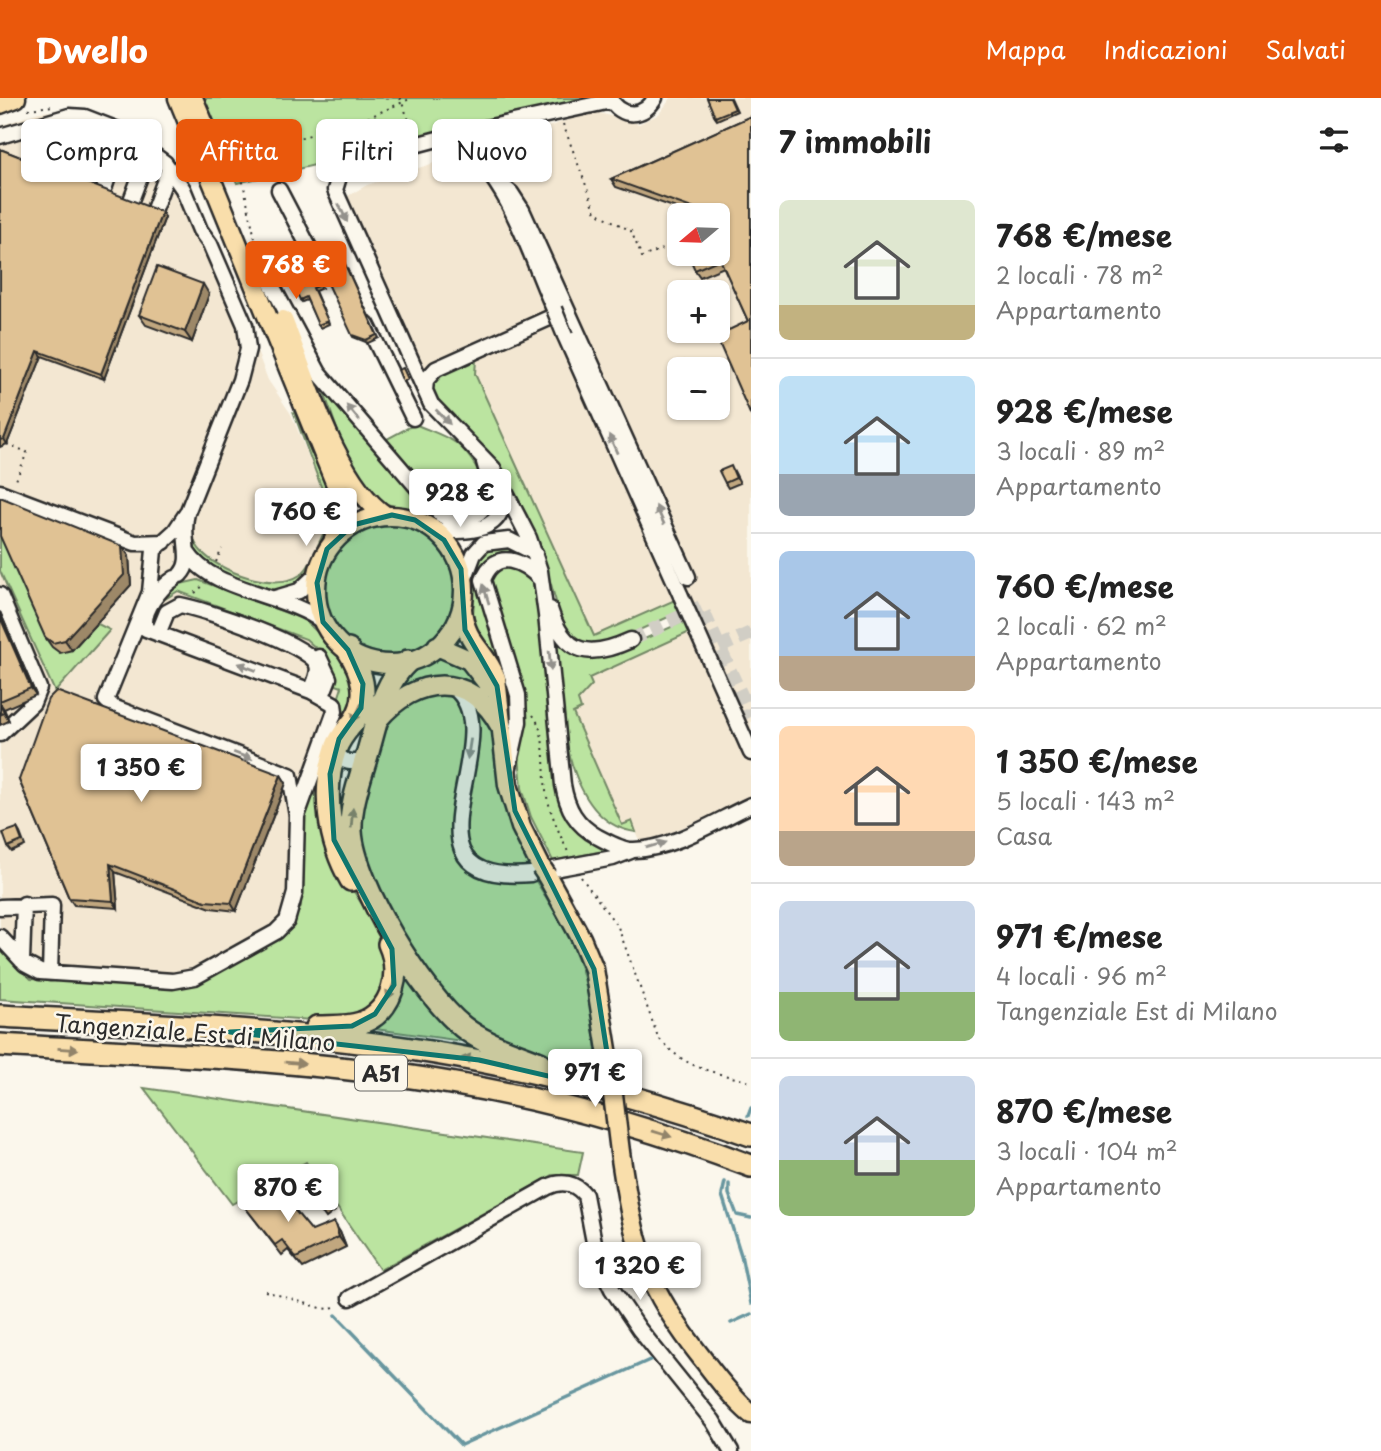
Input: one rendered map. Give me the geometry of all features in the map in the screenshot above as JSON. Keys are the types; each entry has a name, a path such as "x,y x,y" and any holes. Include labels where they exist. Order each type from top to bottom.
{"highway":[{"path":"230,1032 352,1026 375,1014 394,985 396,962 392,949 349,876 334,840 328,785 335,751 341,737 359,713 363,695 358,667 348,650"},
{"path":"408,661 390,684 366,761 352,820 356,863 370,894 424,986 450,1015 487,1042 586,1085"},
{"name":"Tangenziale Est di Milano","path":"0,1016 387,1046 479,1060 649,1101 751,1135"},
{"name":"Tangenziale Est di Milano","path":"0,1045 291,1063 447,1082 582,1110 751,1166"}],"main road":[{"path":"0,104 16,98"},
{"path":"163,98 188,140 244,279 277,338"},
{"path":"178,98 339,496 341,522 318,573 317,599 323,622 348,650 381,664 408,661 437,646 451,631 461,606"},
{"path":"194,98 341,461 361,495 386,516"},
{"path":"333,542 354,525 386,516 409,518 435,531 453,551 463,583 461,606 467,635 490,664 496,678 507,779 518,820 592,962 602,1006 631,1227 649,1279 680,1330 750,1415"},
{"path":"437,646 456,652 477,668 501,722"},
{"path":"376,723 401,697 414,690 440,685 453,687 479,699 501,722"}],"street":[{"path":"531,119 610,99 615,107 630,114 645,110 655,98"},
{"path":"49,119 90,119"},
{"path":"0,136 21,129"},
{"path":"432,140 343,164 335,190 425,391 440,415 481,454 500,477 535,553 555,624 571,644 598,652 631,639"},
{"path":"162,163 183,189 200,230 210,244 248,337 247,358 240,380 182,530 188,565 157,594 145,622 146,629 332,702 335,711 297,816"},
{"path":"153,212 169,170"},
{"path":"103,192 106,182"},
{"path":"130,203 138,182"},
{"path":"497,182 561,309 688,577"},
{"path":"279,190 313,255 341,268 347,280"},
{"path":"260,262 319,373 426,501 448,520 457,522 471,518 487,502 490,485 481,454"},
{"path":"358,305 413,418"},
{"path":"425,391 426,380 436,369 561,309"},
{"path":"561,309 565,336 751,753"},
{"path":"435,531 468,533 490,524 503,505 500,477"},
{"path":"11,500 121,539 142,544 177,542 210,575"},
{"path":"0,937 35,971 184,980 276,932 287,921 294,900 297,816 290,775 107,703 106,693 152,587 154,550 187,513"},
{"path":"121,539 164,577 210,575 300,607 323,622"},
{"path":"463,583 470,562 484,543 509,540 535,553"},
{"path":"507,779 519,722 519,705 515,681 483,580 491,565 507,559 520,562 541,579 565,796 572,813 582,827 631,851"},
{"path":"273,598 299,591 318,573"},
{"path":"0,595 39,688 33,703 0,733"},
{"path":"194,601 236,617 245,627"},
{"path":"158,634 167,612 180,605 245,627 295,646 310,655 318,672 316,694"},
{"path":"102,686 123,635 141,614"},
{"path":"289,638 312,649 323,662 329,678 316,694"},
{"path":"453,687 466,702 471,723 458,821 464,852 472,864 485,872 505,876 575,866 675,839 751,805"},
{"path":"335,751 340,760 349,763 366,761"},
{"path":"22,961 24,904"},
{"path":"0,907 52,905 50,973"},
{"path":"351,1298 548,1187 556,1183 569,1184 585,1195 600,1266 619,1301 713,1421 731,1451"}],"path":[{"path":"400,98 413,132 420,135"},
{"path":"302,136 356,122 412,98"},
{"path":"551,114 562,122 596,212 631,231 642,257 667,248"},
{"path":"243,182 260,262"},
{"path":"7,444 27,452 11,500"},
{"path":"519,705 536,718 541,733 547,797 555,826 575,866 618,927 658,1037 678,1060 751,1082"},
{"path":"265,1291 330,1309 351,1298"}],"highlighted area":[{"path":"392,515 415,520 444,540 461,569 465,630 497,686 515,811 594,969 613,1091 479,1060 230,1032 352,1026 375,1014 394,985 392,949 334,840 330,774 339,739 361,708 363,684 348,650 323,622 317,583 327,549 353,525"}],"shaded area":[{"path":"671,98 751,98 751,798 668,834 640,842 632,821 622,825 572,713 589,678 692,631 677,599 594,636 469,365 426,380 346,197 376,182 418,182 418,168 432,164 432,182 552,182 552,126 592,111 639,124 659,114"},
{"path":"71,110 95,119 21,119 21,182 162,182 162,169 215,242 268,380 291,414 329,507 330,519 310,564 306,639 328,659 342,687 303,833 301,906 296,920 284,934 194,984 179,988 31,979 0,948 0,126 39,112"}],"green space":[{"path":"201,98 586,98 582,103 513,119 432,119 432,138 418,141 418,119 316,119 316,165 302,168 302,119 210,119"},
{"path":"502,343 503,347 476,360 475,374 594,636 677,599 682,611 599,648 577,643 563,626 540,546 527,515 489,453 440,405 433,392 432,382 436,373"},
{"path":"319,379 446,524 495,498 499,493 488,514 476,523 448,527 418,513 389,505 370,494 351,465"},
{"path":"293,411 332,499 333,520 325,544 306,578 298,586 288,590 274,590 258,587 225,574 199,558 192,549 188,528 195,543 209,559 234,572 277,581 290,580 303,572 325,530 329,508"},
{"path":"415,424 456,443 470,457 484,487 479,506 470,512 448,515 385,440"},
{"path":"390,526 415,531 435,545 449,565 454,590 449,615 435,635 415,649 390,654 365,649 345,635 331,615 326,590 331,565 345,545 365,531"},
{"path":"0,530 72,650 96,623 110,630 55,692 0,571"},
{"path":"503,543 527,554 535,568 521,556 505,554 491,560 479,573 478,594 506,672 478,639 473,621 474,565 482,552"},
{"path":"507,562 531,578 536,598 562,804 613,849 553,861 531,817 522,788 519,756 523,726 487,592 490,572"},
{"path":"198,580 303,619 347,659 359,693 336,735 341,871 380,933 386,948 391,977 367,1012 342,1022 0,999 0,948 31,979 179,988 194,984 270,943 294,920 301,906 304,806 342,687 336,685 328,659 306,639 178,591 162,601 157,599 176,585"},
{"path":"687,620 692,631 589,678 592,685 578,700 581,709 573,713 622,825 632,821 636,832 611,823 592,806 578,781 563,722 554,636 556,634 576,654 604,657"},
{"path":"442,658 459,660 486,689 489,699 473,687 392,695 412,670"},
{"path":"448,692 466,715 458,852 475,870 491,879 510,881 534,878 564,927 578,959 590,1006 598,1071 520,1050 474,1030 420,973 360,850 360,812 382,730 409,697"},
{"path":"470,698 492,728 497,776 504,805 533,865 511,868 491,865 475,855 464,835"},
{"path":"404,966 469,1042 368,1028"},
{"path":"144,1088 583,1152 578,1175 553,1175 380,1270 306,1162 232,1204"}],"building":[{"path":"707,98 730,98 735,109 715,117"},
{"path":"751,116 751,416 730,368 730,357 725,357 719,343 730,343 730,329 748,321 723,266 730,266 730,203 678,203 611,179"},
{"path":"0,149 21,157 21,182 85,182 162,212 101,374 38,351 4,439 0,440"},
{"path":"299,252 307,272 315,269 321,285 313,288 328,321 318,325 306,297 300,300 295,289 301,287 288,257"},
{"path":"328,254 343,260 377,335 366,340 352,335 316,258"},
{"path":"157,267 203,284 185,332 139,315"},
{"path":"403,368 408,379 403,382 398,370"},
{"path":"731,466 736,478 725,483 719,471"},
{"path":"0,497 122,546 124,575 65,640 53,643 45,637 0,536"},
{"path":"0,617 31,688 0,701"},
{"path":"56,691 281,775 231,903 205,901 110,864 113,901 69,898 19,780 48,699"},
{"path":"17,828 22,841 8,847 3,833"},
{"path":"273,1184 312,1231 334,1222 339,1237 296,1258 282,1240 275,1245 245,1207"},
{"path":"321,1192 332,1206 322,1213 312,1199"}],"waterway":[{"path":"748,1116 751,1108"},
{"path":"725,1182 722,1195 741,1255 751,1304"},
{"path":"729,1184 729,1194 737,1215 751,1218"},
{"path":"731,1323 751,1314"},
{"path":"336,1315 461,1445 652,1359"}],"tunnel":[{"path":"631,640 701,607 751,717"},
{"path":"719,647 751,633"}]}
